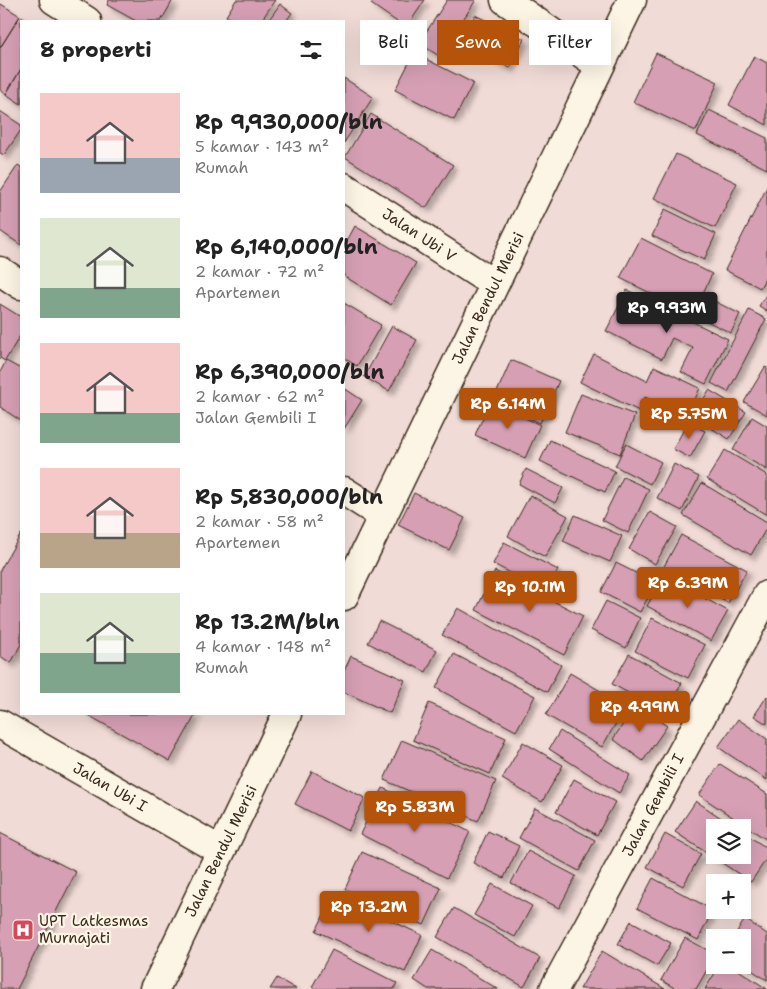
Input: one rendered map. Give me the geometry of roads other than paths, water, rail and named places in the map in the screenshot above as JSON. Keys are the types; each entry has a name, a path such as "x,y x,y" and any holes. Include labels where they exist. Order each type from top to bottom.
{"street":[{"path":"54,0 85,20"},
{"path":"505,0 600,66"},
{"name":"Jalan Bendul Merisi","path":"345,594 632,0"},
{"name":"Jalan Ubi V","path":"345,188 494,284"},
{"path":"0,271 20,284"},
{"path":"345,492 383,516"},
{"name":"Jalan Gembili I","path":"554,989 767,595"},
{"name":"Jalan Bendul Merisi","path":"154,989 287,715"},
{"name":"Jalan Ubi I","path":"0,724 221,851"}],"place":[{"name":"UPT Latkesmas Murnajati","path":"23,930"}]}
